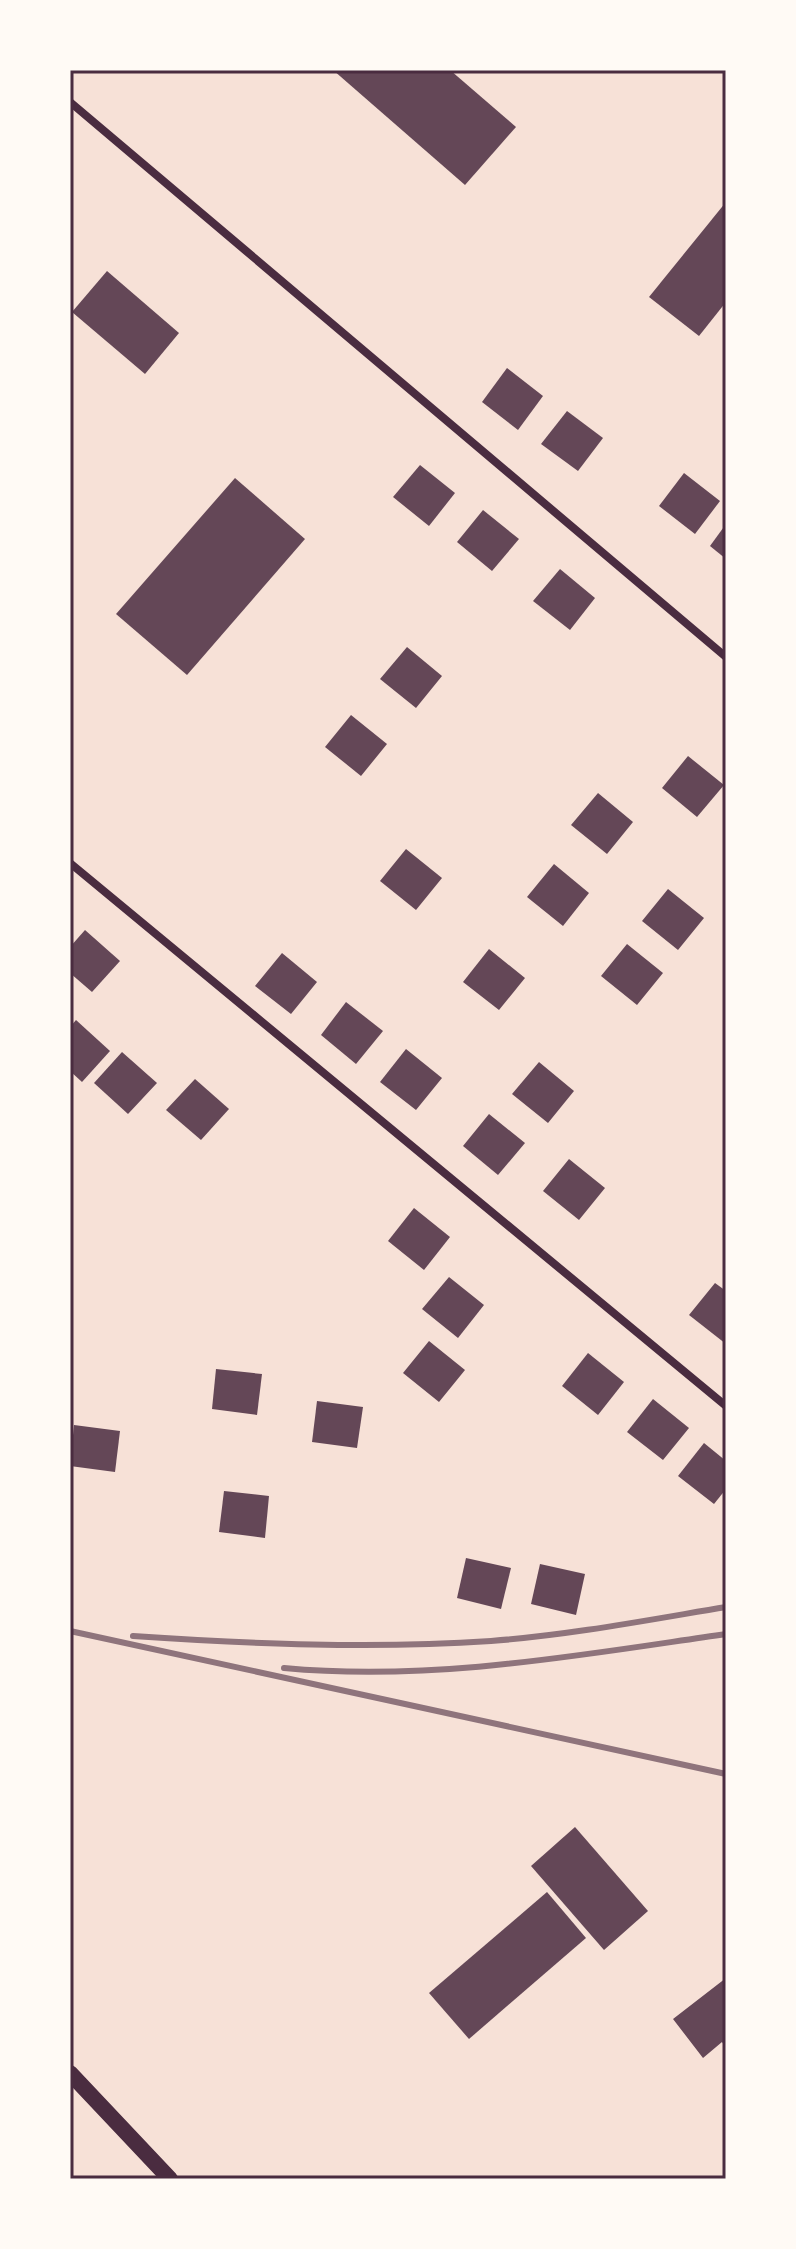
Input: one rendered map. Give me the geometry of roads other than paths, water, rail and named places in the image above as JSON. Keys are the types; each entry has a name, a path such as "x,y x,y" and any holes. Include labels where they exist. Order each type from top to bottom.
{"main road":[{"path":"70,2073 170,2179"}],"street":[{"path":"70,102 726,657"},
{"path":"70,863 726,1406"}],"railway":[{"path":"133,1636 312,1644 402,1645 491,1641 609,1627 726,1607"},
{"path":"70,1631 726,1774"},
{"path":"284,1668 395,1672 450,1669 561,1658 726,1634"}]}
